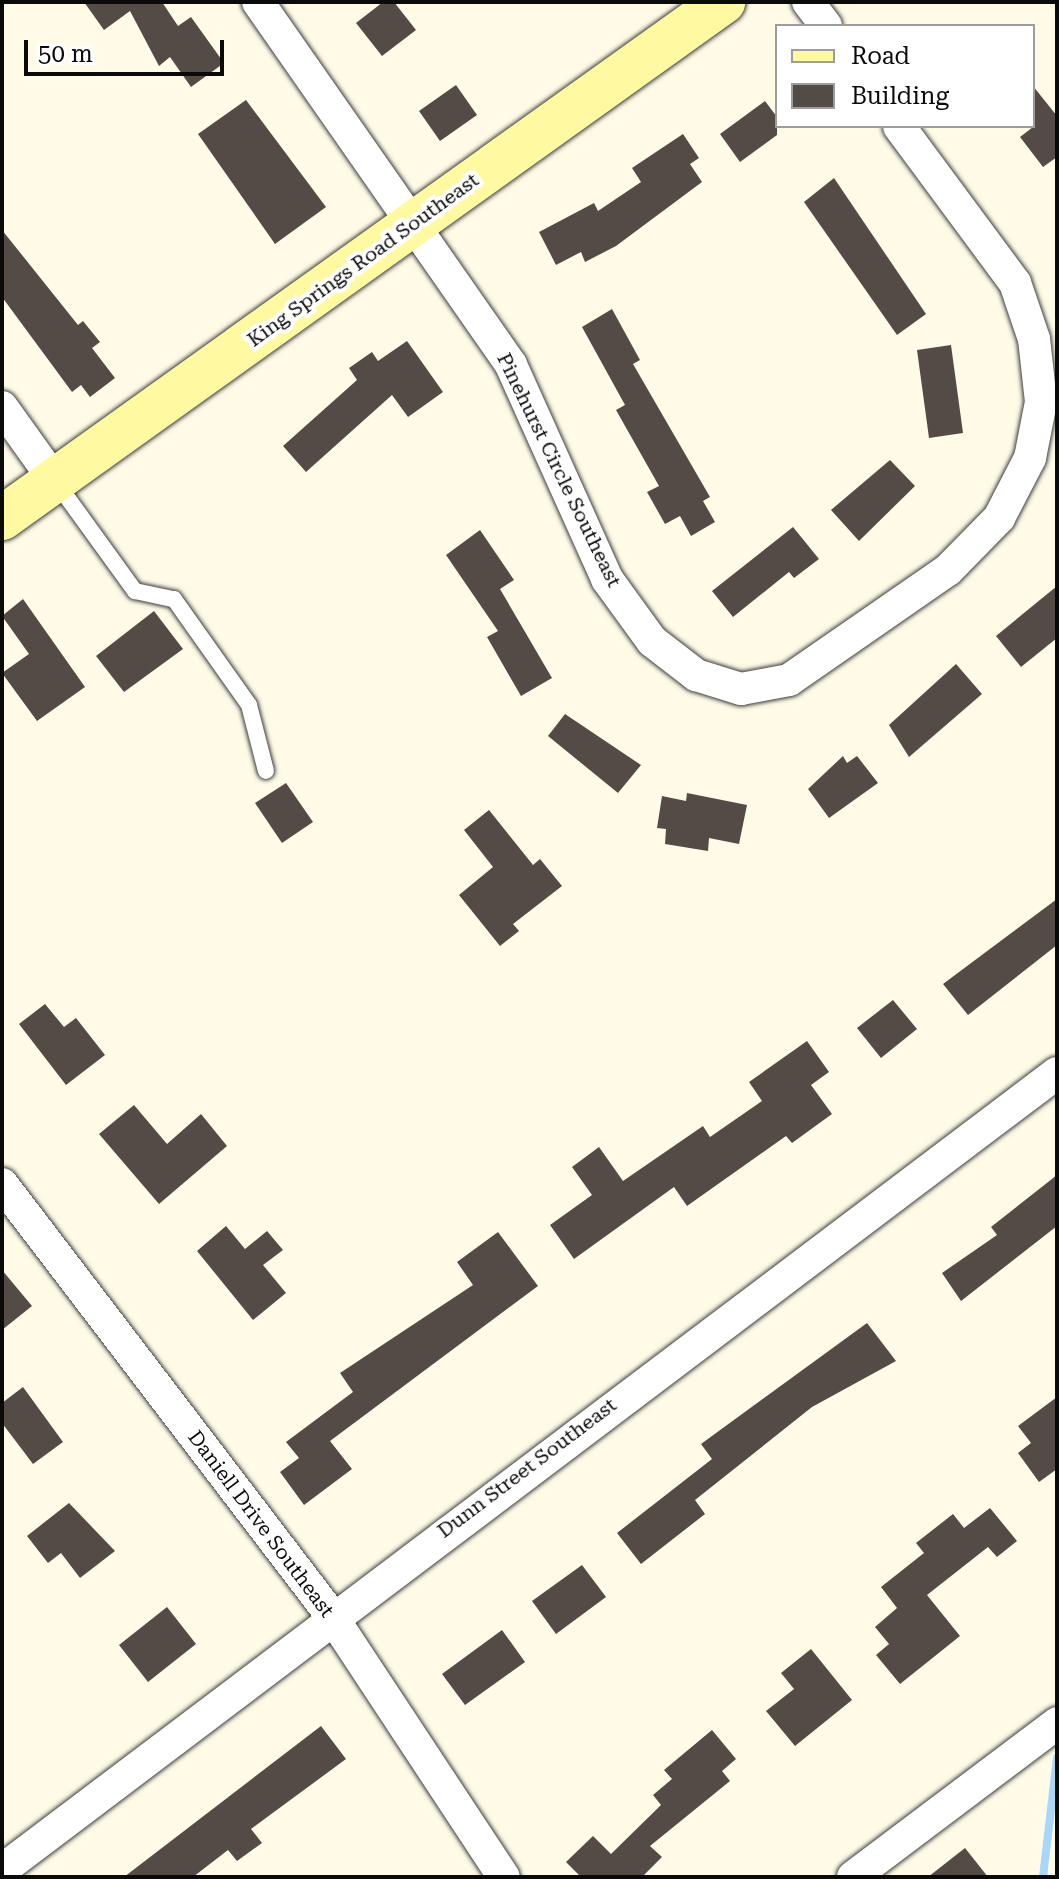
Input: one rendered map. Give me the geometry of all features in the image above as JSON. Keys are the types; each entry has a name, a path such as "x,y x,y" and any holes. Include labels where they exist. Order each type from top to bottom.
{"street":[{"name":"Pinehurst Circle Southeast","path":"258,2 511,365 607,579 652,641 696,675 741,689 789,680 948,570 999,518 1030,458 1041,402 1034,339 1015,283 900,128"},
{"name":"King Springs Road Southeast","path":"2,518 723,2"},
{"path":"808,2 824,24"},
{"path":"2,407 55,481"},
{"name":"Dunn Street Southeast","path":"2,1870 331,1615 1057,1073"},
{"name":"Daniell Drive Southeast","path":"2,1184 331,1615 504,1877"},
{"path":"853,1877 1057,1723"}],"lane":[{"path":"55,481 135,591 174,599 249,705 266,771"}],"building":[{"path":"84,2 162,2 178,26 191,17 224,63 191,87 170,57 159,66 130,11 104,30"},
{"path":"383,2 394,2 416,30 382,56 356,23"},
{"path":"456,85 477,115 440,141 419,111"},
{"path":"1035,88 1057,116 1057,157 1043,167 1020,137 1035,128"},
{"path":"246,100 326,207 275,244 198,134"},
{"path":"765,101 775,114 777,135 740,162 720,134"},
{"path":"683,134 699,158 690,164 702,182 616,246 585,262 581,252 556,265 539,232 594,203 598,211 641,182 632,168"},
{"path":"834,178 926,314 897,335 804,202"},
{"path":"2,230 78,325 83,321 100,342 92,348 115,378 90,397 81,385 72,392 2,297"},
{"path":"612,309 640,360 633,364 710,497 703,501 715,522 691,536 680,516 665,524 647,492 659,486 616,410 625,405 582,327"},
{"path":"407,341 443,392 408,417 392,395 306,472 283,446 357,380 349,368 372,352 378,361"},
{"path":"951,345 963,433 929,438 917,350"},
{"path":"890,460 915,486 859,541 831,510"},
{"path":"793,527 819,559 794,578 789,572 733,617 712,591"},
{"path":"480,530 514,580 500,589 552,678 521,696 487,637 498,631 446,555"},
{"path":"1057,586 1057,638 1021,667 996,636"},
{"path":"23,599 85,687 37,721 2,673 29,654 2,616"},
{"path":"154,611 183,649 124,692 96,656"},
{"path":"956,664 982,694 909,757 889,725"},
{"path":"565,714 641,765 618,793 548,736"},
{"path":"843,756 847,763 857,756 878,783 829,818 808,789"},
{"path":"286,783 313,822 282,843 255,803"},
{"path":"687,793 747,805 739,844 709,838 708,851 665,844 666,829 657,828 662,796 686,801"},
{"path":"489,810 533,865 540,859 562,886 513,924 519,931 500,946 459,895 493,867 464,830"},
{"path":"1057,899 1057,945 968,1015 943,984"},
{"path":"893,1000 917,1029 881,1058 857,1028"},
{"path":"45,1004 64,1027 76,1018 105,1055 66,1085 19,1024"},
{"path":"807,1041 829,1072 811,1085 832,1114 792,1143 786,1136 687,1206 674,1187 574,1259 550,1225 592,1195 572,1167 599,1147 623,1181 703,1126 710,1137 762,1101 749,1082"},
{"path":"134,1105 167,1144 201,1114 227,1146 159,1204 99,1134"},
{"path":"1057,1175 1057,1226 961,1301 942,1273 997,1235 991,1227"},
{"path":"226,1226 245,1249 267,1231 283,1250 263,1265 286,1293 253,1320 197,1251"},
{"path":"498,1232 538,1286 330,1441 352,1469 304,1505 280,1472 299,1458 286,1442 353,1392 340,1373 473,1285 457,1262"},
{"path":"2,1270 32,1306 2,1330"},
{"path":"867,1323 896,1361 812,1407 695,1500 705,1514 641,1564 617,1533 712,1459 701,1444"},
{"path":"23,1387 63,1442 33,1464 2,1423 2,1403"},
{"path":"1057,1397 1057,1469 1039,1482 1018,1453 1031,1443 1018,1426"},
{"path":"69,1503 115,1551 80,1578 61,1553 48,1563 27,1536"},
{"path":"990,1508 1017,1541 997,1557 988,1547 927,1595 960,1636 900,1684 876,1655 889,1644 875,1627 897,1608 881,1587 924,1553 916,1543 953,1514 964,1528"},
{"path":"582,1565 606,1597 556,1634 532,1601"},
{"path":"167,1607 196,1644 148,1682 119,1645"},
{"path":"502,1630 525,1662 465,1705 442,1674"},
{"path":"811,1649 852,1700 795,1746 766,1711 794,1689 781,1673"},
{"path":"321,1726 346,1759 251,1829 262,1843 237,1861 228,1850 193,1877 124,1877"},
{"path":"712,1730 736,1759 722,1771 730,1781 650,1846 662,1857 642,1877 581,1877 566,1862 593,1836 611,1854 661,1805 653,1795 672,1779 664,1770"},
{"path":"965,1848 988,1877 928,1877"}],"waterway":[{"path":"1043,1877 1057,1758"}]}
